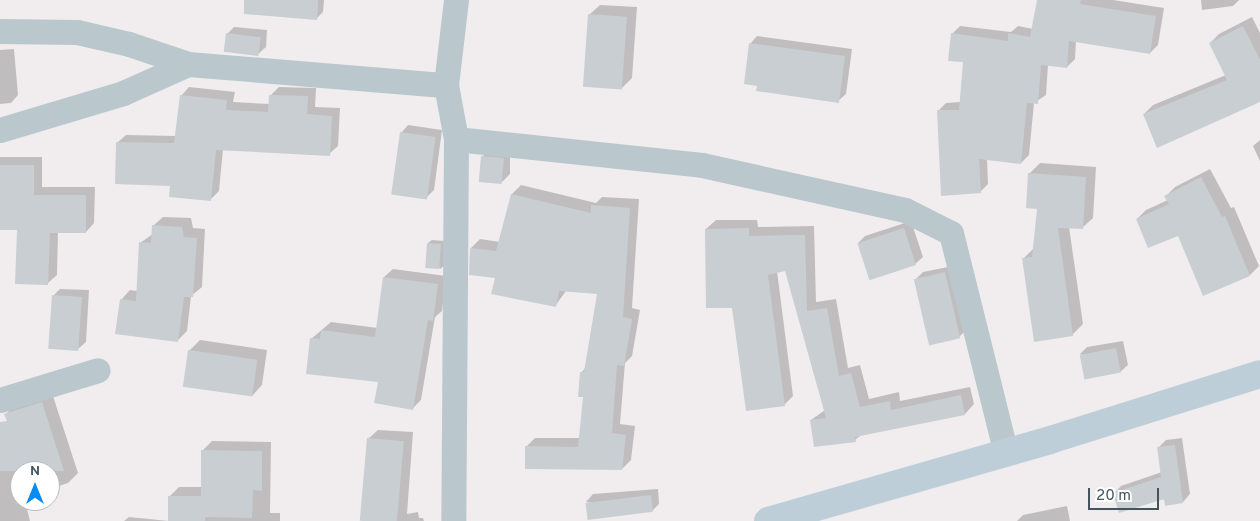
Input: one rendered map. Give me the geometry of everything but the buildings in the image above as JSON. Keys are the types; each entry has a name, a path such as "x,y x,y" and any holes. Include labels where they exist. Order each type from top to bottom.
{"street":[{"path":"453,521 456,138 446,85 456,0"},
{"path":"0,31 77,32 129,44 188,64 446,85"},
{"path":"0,130 123,93 188,64"},
{"path":"456,138 702,165 905,210 951,232 1006,453"},
{"path":"0,400 98,370"},
{"path":"768,521 811,515 1260,374"}]}
